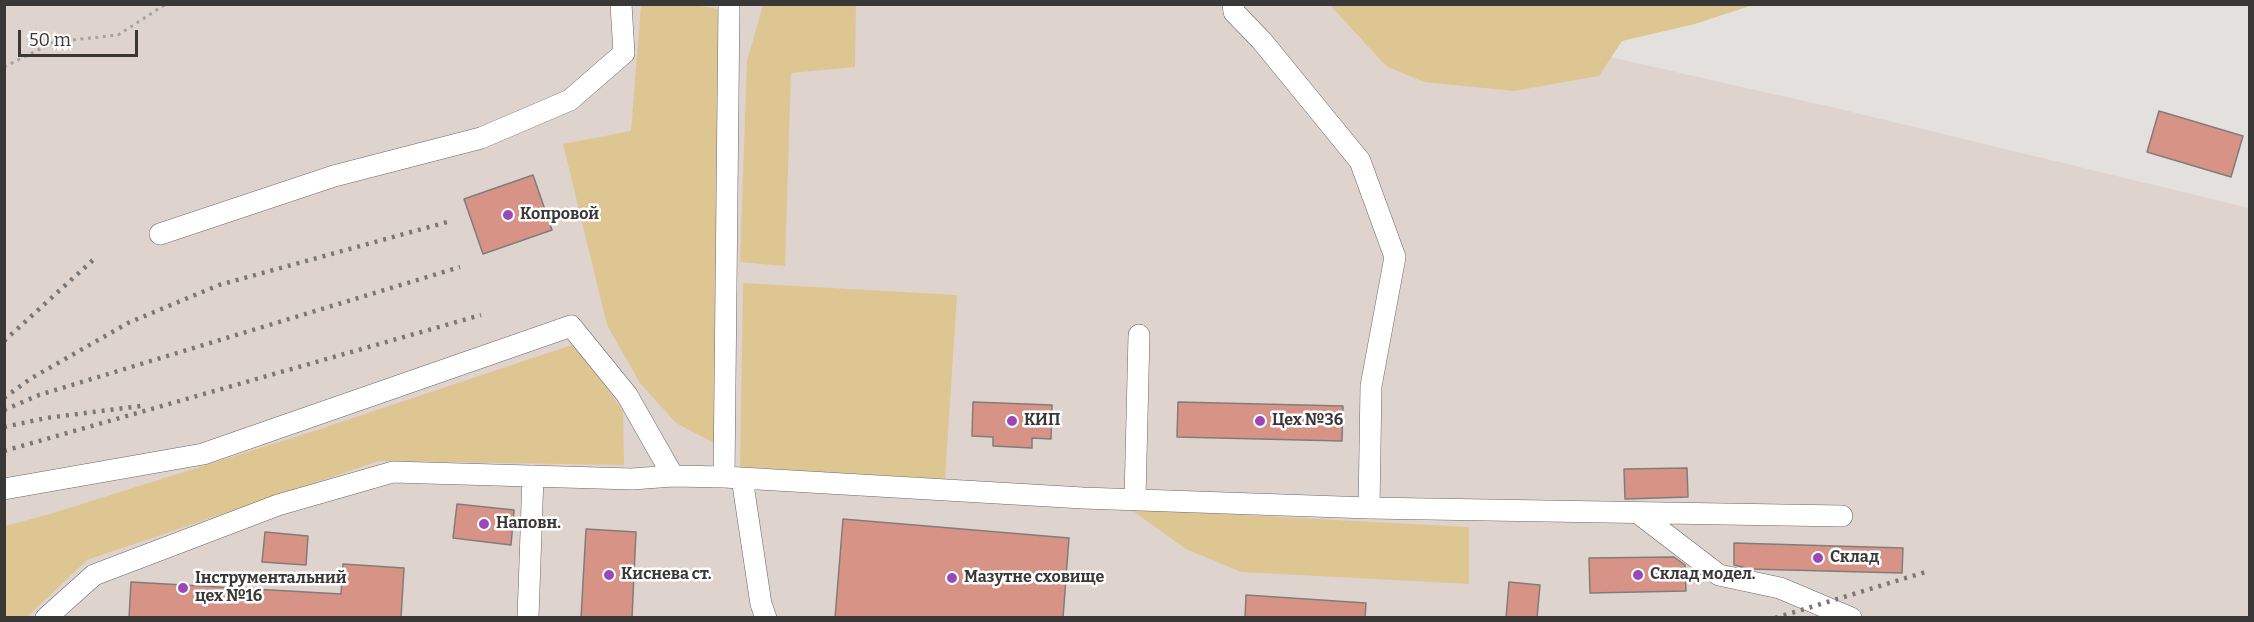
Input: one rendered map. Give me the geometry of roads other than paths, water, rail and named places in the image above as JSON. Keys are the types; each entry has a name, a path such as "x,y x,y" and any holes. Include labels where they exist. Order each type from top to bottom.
{"lane":[{"path":"160,234 334,176 481,138 570,100 624,53 621,4"},
{"path":"729,4 733,477 766,618"},
{"path":"1233,4 1234,12 1262,41 1360,161 1395,257 1371,386 1369,508"},
{"path":"4,489 203,454 571,326 627,395 673,476"},
{"path":"1135,499 1139,335"},
{"path":"46,618 94,574 278,504 393,472 632,479 673,476 733,477 1135,499 1369,508 1842,516"},
{"path":"528,618 533,476"},
{"path":"1638,513 1719,575 1780,588 1851,618"}],"railway":[{"path":"4,398 30,379 128,323 219,285 451,221"},
{"path":"4,341 93,260"},
{"path":"4,410 39,395 460,267"},
{"path":"4,451 481,315"},
{"path":"4,427 46,418 141,406"},
{"path":"1775,618 1929,571"}],"place":[{"name":"Копровой","path":"508,215"},
{"name":"КИП","path":"1012,421"},
{"name":"Цех №36","path":"1260,421"},
{"name":"Наповн.","path":"484,524"},
{"name":"Склад","path":"1818,558"},
{"name":"Киснева ст.","path":"609,575"},
{"name":"Склад модел.","path":"1638,575"},
{"name":"Мазутне сховище","path":"952,578"},
{"name":"Інструментальний цех №16","path":"183,588"}]}
